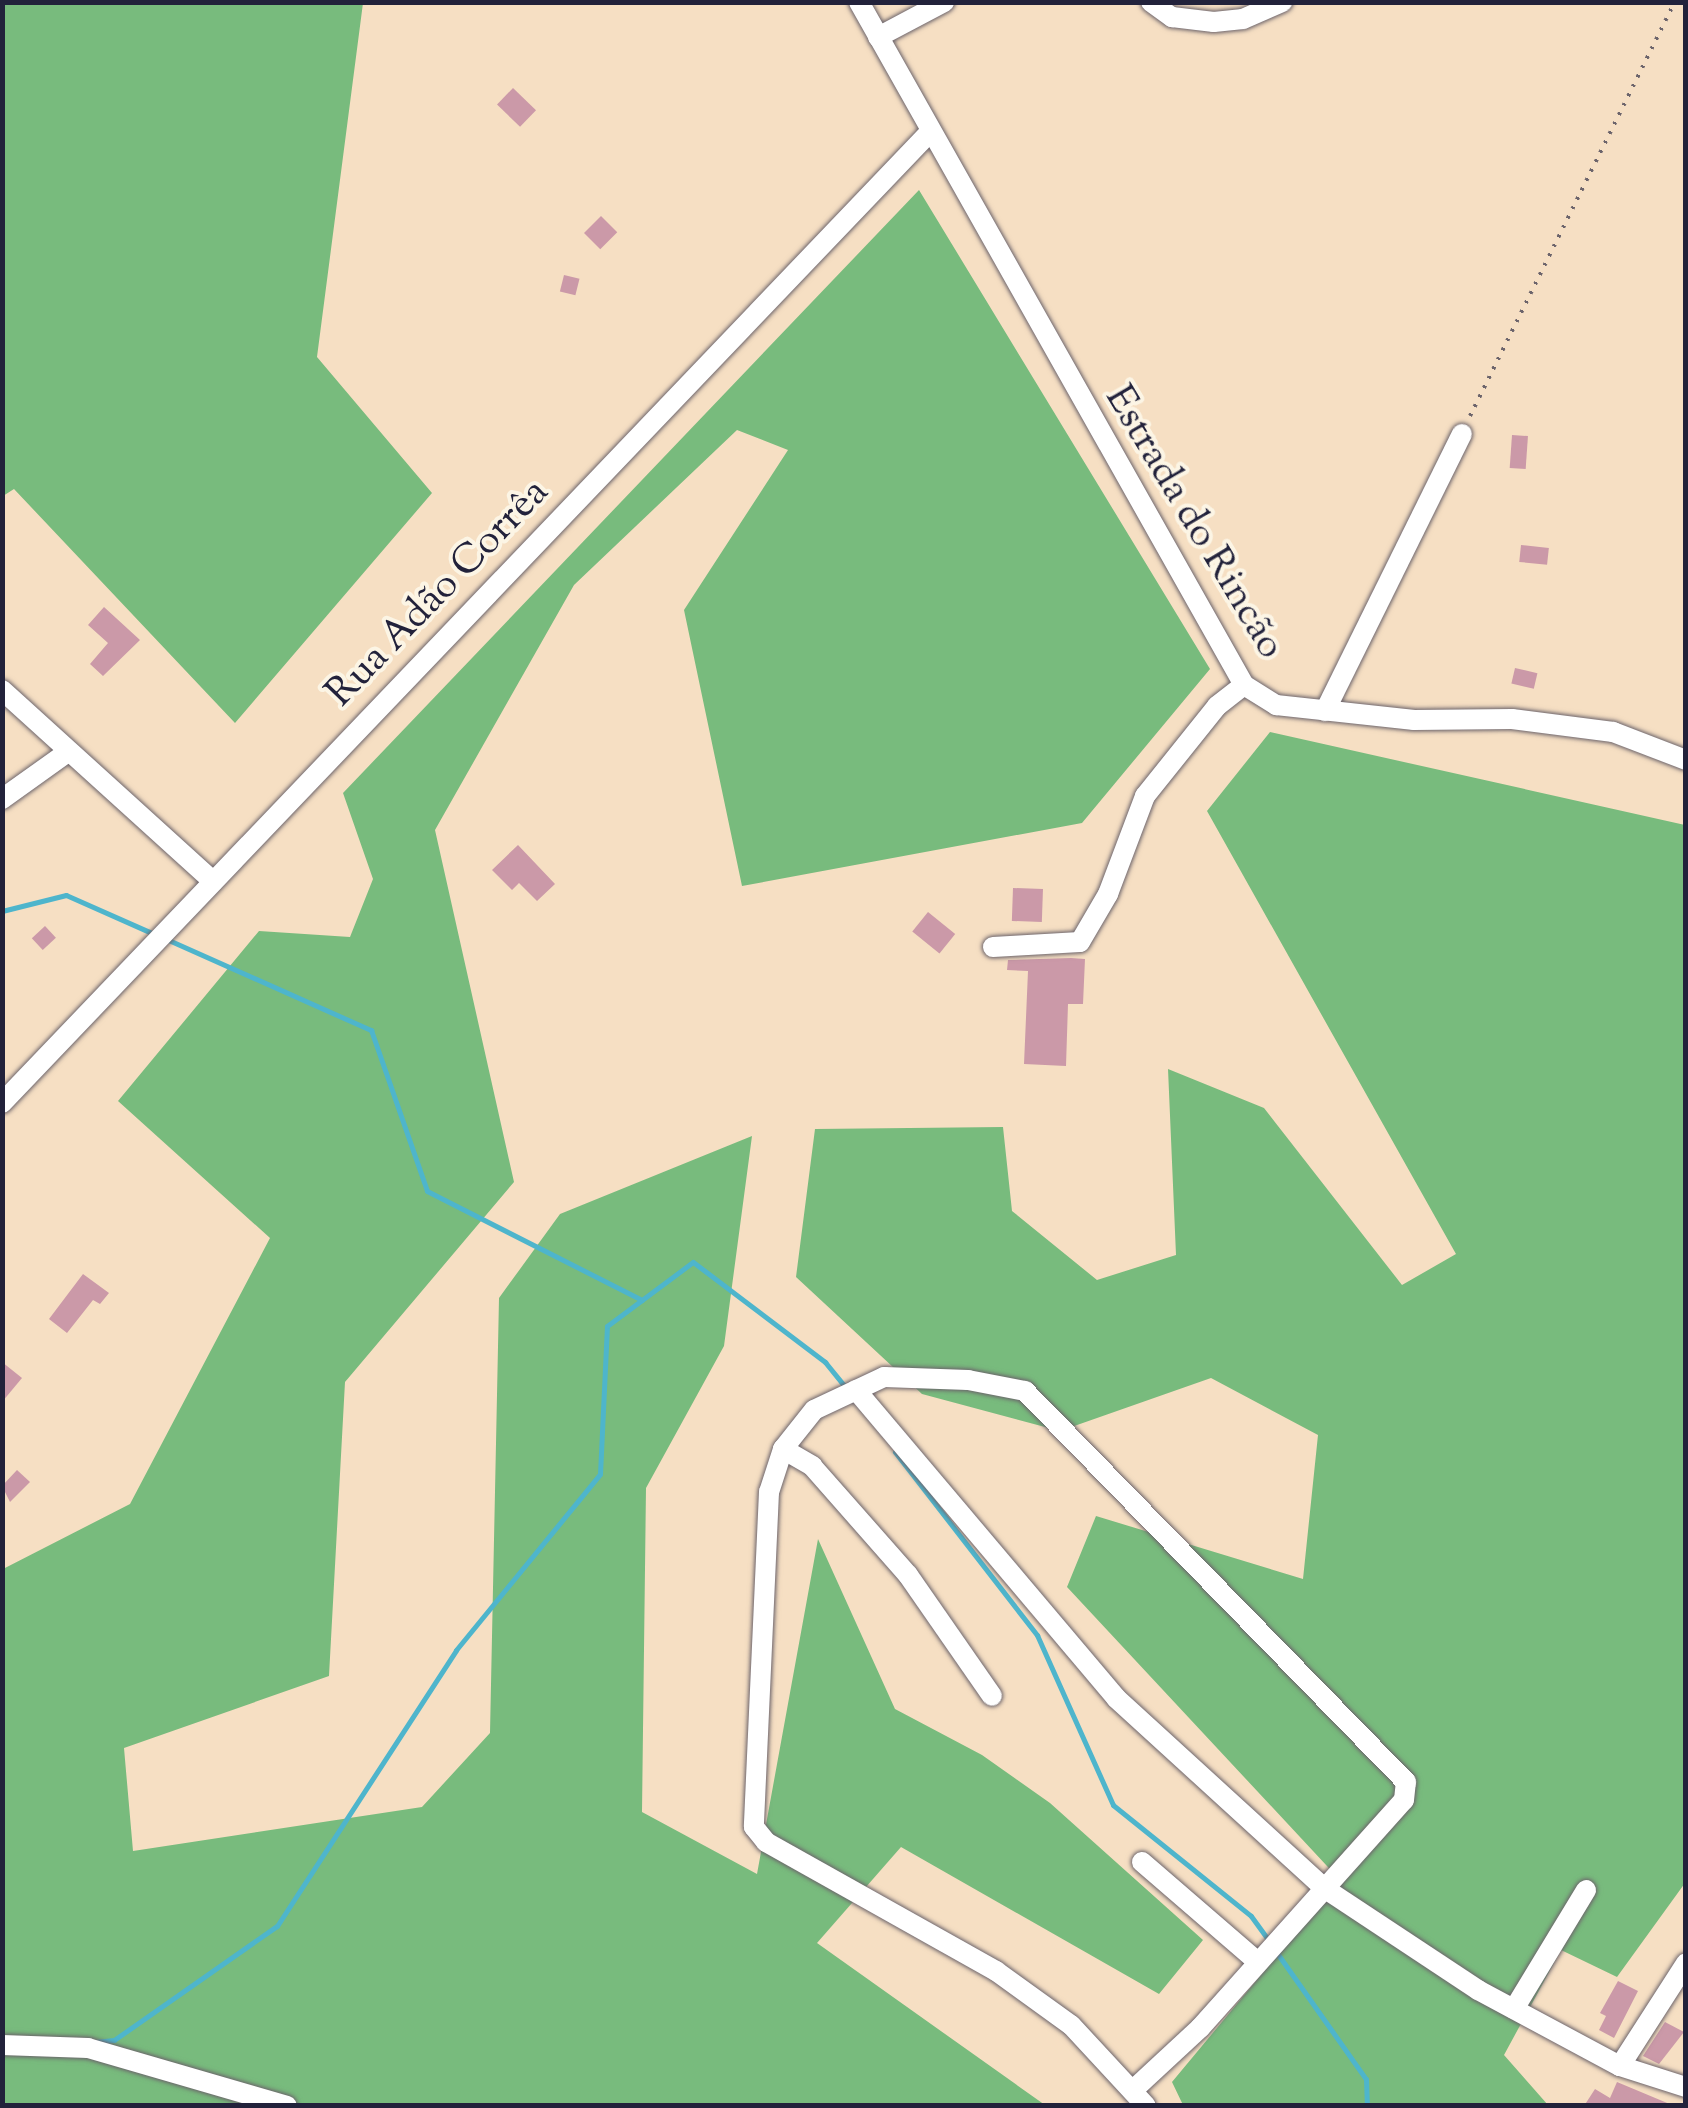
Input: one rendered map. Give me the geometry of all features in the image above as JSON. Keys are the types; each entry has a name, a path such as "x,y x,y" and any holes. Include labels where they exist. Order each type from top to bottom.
{"street":[{"name":"Estrada do Rincão","path":"859,2 928,134 1244,686 1276,704 1613,732 1686,760"},
{"path":"878,37 944,2"},
{"path":"1152,2 1172,17 1214,22 1244,19 1282,2"},
{"name":"Rua Adão Corrêa","path":"2,1103 928,134"},
{"path":"1325,710 1462,434"},
{"path":"992,946 1080,942 1108,894 1146,796 1217,706 1244,686"},
{"path":"2,690 213,881"},
{"path":"2,799 68,751"},
{"path":"884,1377 968,1380 1026,1392 1406,1782 1404,1800 1140,2098 1071,2024 996,1971 766,1842 754,1827 766,1664 764,1541 782,1449 814,1410 884,1377"},
{"path":"856,1390 1116,1698 1324,1888 1514,2008 1620,2066 1686,2087"},
{"path":"782,1449 812,1466 908,1575 992,1696"},
{"path":"1142,1862 1258,1962"},
{"path":"1514,2008 1586,1890"},
{"path":"1620,2066 1686,1963"},
{"path":"2,2045 88,2048 287,2106"}],"path":[{"path":"1462,434 1675,2"}],"green space":[{"path":"3,2 363,3 317,357 432,493 235,723 14,489 3,496"},
{"path":"919,190 1210,669 1082,823 742,886 684,610 788,450 737,430 574,585 435,830 514,1182 345,1382 329,1676 124,1748 133,1851 422,1807 490,1733 499,1298 560,1214 752,1136 724,1346 646,1488 642,1812 757,1874 818,1539 895,1709 982,1755 1050,1803 1203,1940 1159,1994 901,1847 817,1943 1045,2105 3,2106 3,1569 130,1504 270,1238 118,1101 259,931 350,937 373,879 343,793"},
{"path":"1270,732 1685,825 1685,1883 1617,1977 1561,1950 1504,2055 1548,2105 1183,2105 1172,2082 1340,1880 1067,1587 1096,1516 1303,1579 1318,1435 1211,1378 1060,1431 922,1394 796,1277 815,1129 1003,1127 1012,1211 1097,1280 1176,1255 1168,1069 1264,1108 1402,1285 1456,1254 1207,811"}],"building":[{"path":"513,88 536,110 520,127 497,105"},
{"path":"601,216 617,232 600,249 584,233"},
{"path":"564,275 580,279 575,295 560,291"},
{"path":"1512,435 1528,436 1526,469 1510,468"},
{"path":"1521,545 1549,548 1547,565 1519,562"},
{"path":"104,607 140,640 103,676 90,664 108,643 88,625"},
{"path":"1515,668 1537,673 1534,689 1511,684"},
{"path":"518,845 555,884 537,901 519,883 512,890 492,870"},
{"path":"1013,888 1043,889 1042,922 1012,921"},
{"path":"928,912 955,934 939,953 912,931"},
{"path":"45,926 56,938 43,950 32,938"},
{"path":"1085,959 1083,1004 1068,1004 1066,1066 1024,1064 1028,971 1007,970 1008,960"},
{"path":"83,1274 109,1293 100,1304 93,1300 67,1333 49,1319"},
{"path":"2,1362 22,1378 2,1402"},
{"path":"17,1470 30,1482 10,1502 2,1486"},
{"path":"1618,1981 1638,1991 1614,2038 1599,2030 1606,2016 1600,2013"},
{"path":"1665,2022 1684,2032 1659,2064 1643,2056"},
{"path":"1617,2082 1672,2106 1584,2106 1595,2089 1610,2098"}],"waterway":[{"path":"2,911 66,895 154,934"},
{"path":"164,938 371,1030 427,1191 642,1300"},
{"path":"95,2042 114,2040 277,1926 456,1650 600,1474 607,1326 693,1262 825,1362 846,1388"},
{"path":"895,1452 1037,1635 1113,1805 1251,1916 1271,1944"},
{"path":"1277,1953 1366,2079 1367,2106"}]}
